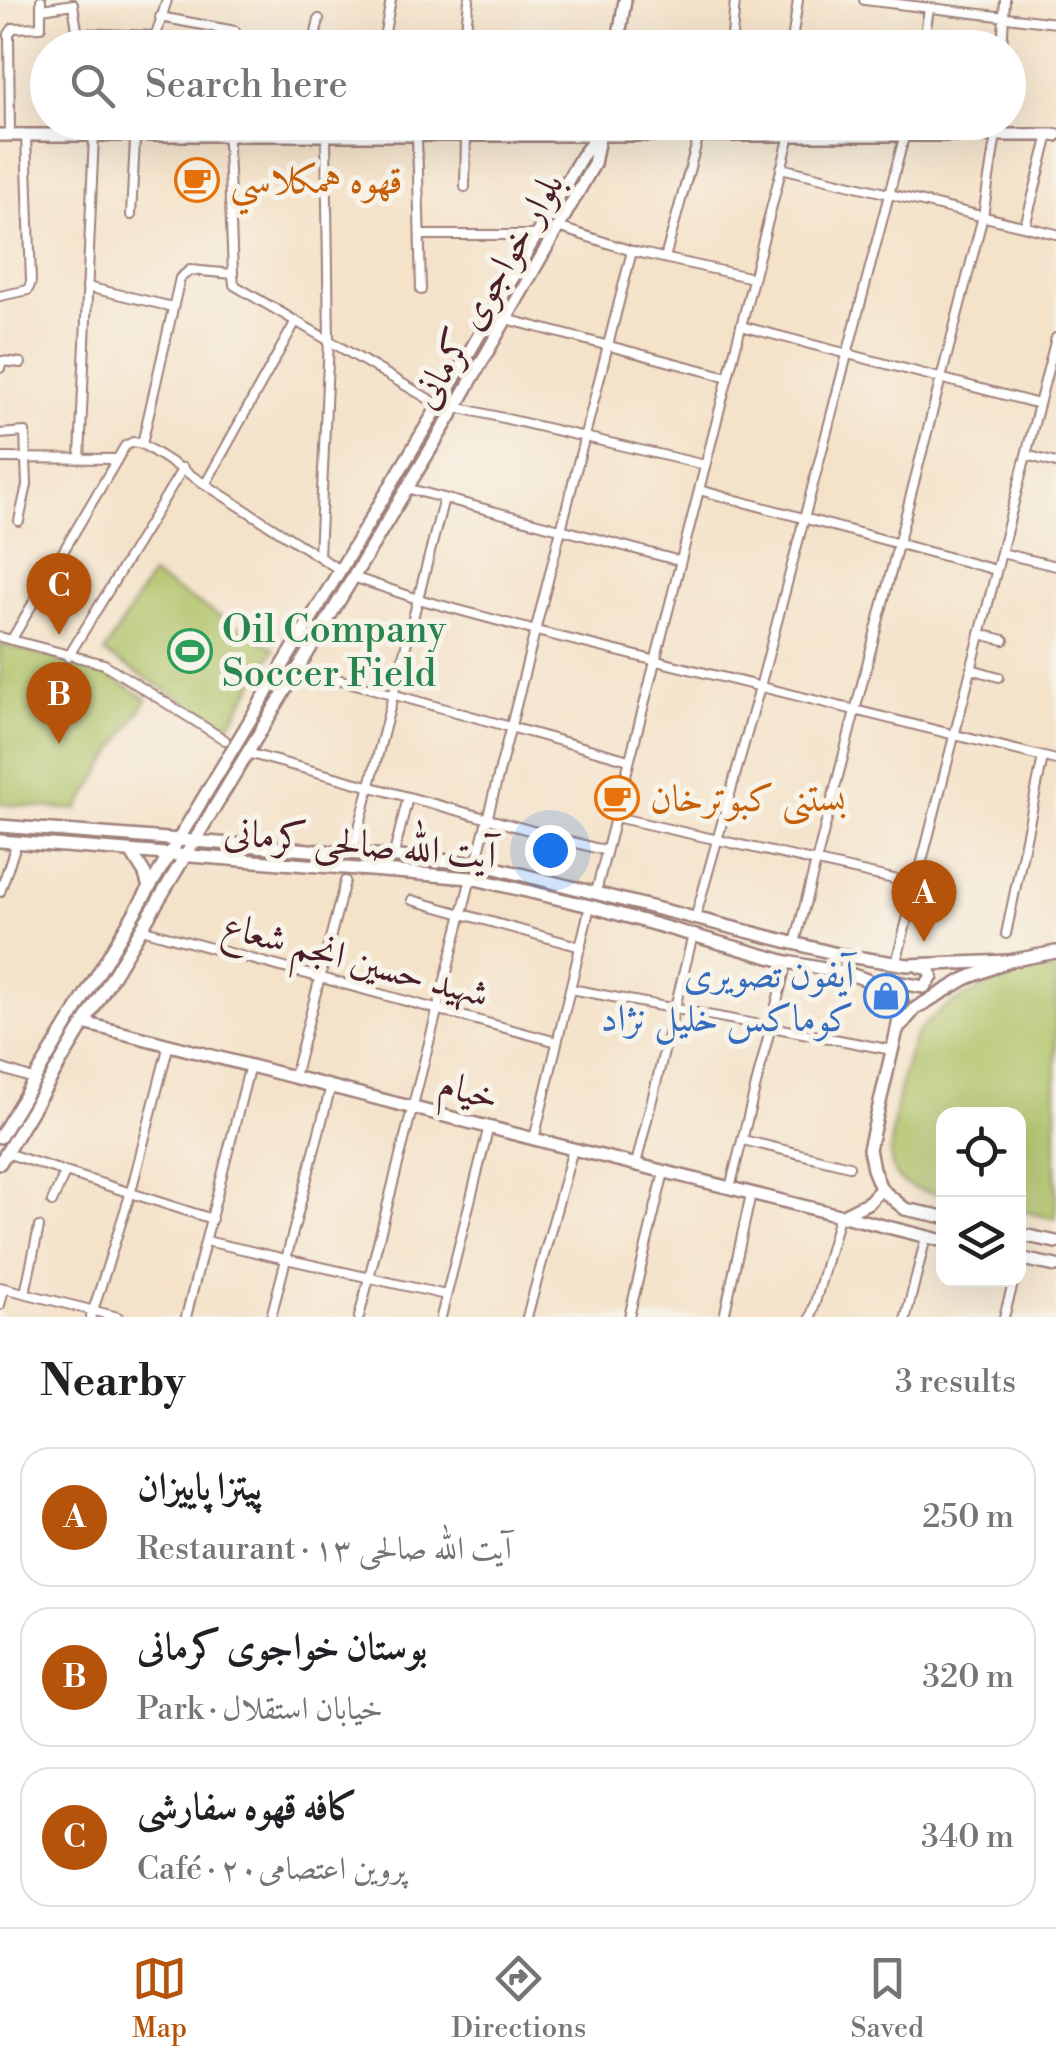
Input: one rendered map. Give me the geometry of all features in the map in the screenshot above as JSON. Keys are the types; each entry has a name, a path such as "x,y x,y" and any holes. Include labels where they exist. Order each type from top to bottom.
{"main road":[{"path":"620,30 625,0"},
{"path":"1026,132 1053,135"},
{"path":"5,134 30,134"},
{"name":"بلوار خواجوی کرمانی","path":"0,1137 439,405 593,140"},
{"name":"بلوار خواجوی کرمانی","path":"3,1158 456,407 594,164 598,140"},
{"name":"آیت الله صالحی کرمانی","path":"0,826 476,863 795,943 902,964 1008,962"},
{"path":"81,849 84,830"},
{"name":"آیت الله صالحی کرمانی","path":"0,841 472,878 590,906 787,962 850,974 892,989 902,1001 897,1030"},
{"path":"310,865 312,849"},
{"path":"132,854 149,888"},
{"path":"936,1215 906,1209 881,1189 872,1170 870,1149 897,1030 916,1008 934,996 1008,962 1056,952"},
{"path":"850,974 924,988 930,983 929,969 902,964"},
{"name":"خیام","path":"84,1023 936,1238"},
{"path":"839,1216 869,1202 881,1189"},
{"path":"1026,1236 1056,1242"},
{"path":"1026,1260 1056,1266"}],"street":[{"path":"157,30 167,0"},
{"path":"385,30 391,0"},
{"path":"466,30 469,0"},
{"path":"733,30 735,0"},
{"path":"794,30 798,0"},
{"path":"864,0 1056,23"},
{"path":"1003,30 1004,0"},
{"path":"5,134 10,30 41,26 41,4 73,4 77,30"},
{"path":"926,30 929,8"},
{"path":"160,17 235,30"},
{"path":"317,30 319,20"},
{"path":"0,296 28,290 30,282 26,134"},
{"path":"1025,226 1053,135"},
{"path":"80,458 94,140"},
{"path":"132,215 135,140"},
{"path":"227,140 234,285 439,405"},
{"path":"319,556 328,340 326,140"},
{"path":"417,140 421,290"},
{"path":"464,187 466,140"},
{"path":"665,258 698,140"},
{"path":"596,892 789,140"},
{"path":"695,918 760,687 903,140"},
{"path":"795,943 982,216 996,140"},
{"path":"781,168 1056,234"},
{"path":"558,227 632,251 753,278"},
{"path":"420,235 537,235"},
{"path":"476,863 632,251"},
{"path":"142,444 180,278 190,270 233,274"},
{"path":"87,287 173,307"},
{"path":"506,320 728,377"},
{"path":"206,482 296,321"},
{"path":"741,326 1039,404"},
{"path":"902,964 916,884 1056,338"},
{"path":"0,368 2,361 20,363"},
{"path":"456,407 705,465"},
{"path":"0,434 25,432 27,485 19,521"},
{"path":"12,639 117,458 133,442 206,482 340,570"},
{"path":"1026,455 1056,463"},
{"path":"0,458 117,458"},
{"path":"68,657 183,468"},
{"path":"406,488 680,561"},
{"path":"699,490 996,570"},
{"path":"353,851 444,498"},
{"path":"1001,553 1056,566"},
{"path":"353,577 536,631 1056,760"},
{"path":"980,634 1004,640"},
{"path":"0,637 104,664 225,740"},
{"path":"298,668 630,760"},
{"path":"971,669 999,677"},
{"path":"247,753 606,850"},
{"path":"1006,934 1043,757"},
{"path":"394,854 408,797"},
{"path":"615,817 916,884"},
{"path":"0,892 17,842"},
{"path":"359,1317 472,878"},
{"path":"294,1077 345,881"},
{"path":"412,900 581,947"},
{"path":"534,1139 590,906"},
{"name":"شهید حسین انجم شعاع","path":"141,929 557,1042"},
{"path":"636,1164 693,934"},
{"path":"730,1188 787,962"},
{"path":"570,988 892,1050"},
{"path":"91,1314 130,1195 169,1044"},
{"path":"186,1317 250,1065"},
{"path":"0,1068 36,1080"},
{"path":"271,1317 332,1086"},
{"path":"440,1317 489,1126"},
{"path":"743,1140 849,1166"},
{"path":"527,1317 572,1149"},
{"path":"3,1158 65,1172 212,1219"},
{"path":"52,1202 65,1172"},
{"path":"629,1317 664,1172"},
{"path":"724,1317 751,1194"},
{"path":"811,1317 839,1216"},
{"path":"25,1293 39,1227"},
{"path":"906,1317 926,1236"},
{"path":"206,1241 446,1295"},
{"path":"0,1305 2,1287 91,1314 118,1317"},
{"path":"1004,1317 1012,1287"}],"green space":[{"name":"Oil Company Soccer Field","path":"151,575 275,649 228,727 104,653"},
{"path":"0,644 103,672 147,699 77,810 0,804"},
{"path":"1056,969 1056,1219 1026,1213 1026,1107 936,1107 936,1193 905,1184 895,1175 892,1164 896,1108 918,1032 956,1001 1023,975"}],"place":[{"name":"قهوه همكلاسي","path":"197,180"},
{"name":"کافه قهوه سفارشی","path":"59,635"},
{"name":"Oil Company Soccer Field","path":"190,651"},
{"name":"بوستان خواجوی کرمانی","path":"59,744"},
{"name":"بستنی کبوترخان","path":"617,798"},
{"name":"پیتزا پاییزان","path":"924,942"},
{"name":"آیفون تصویری کوماکس خلیل نژاد","path":"886,996"}]}
